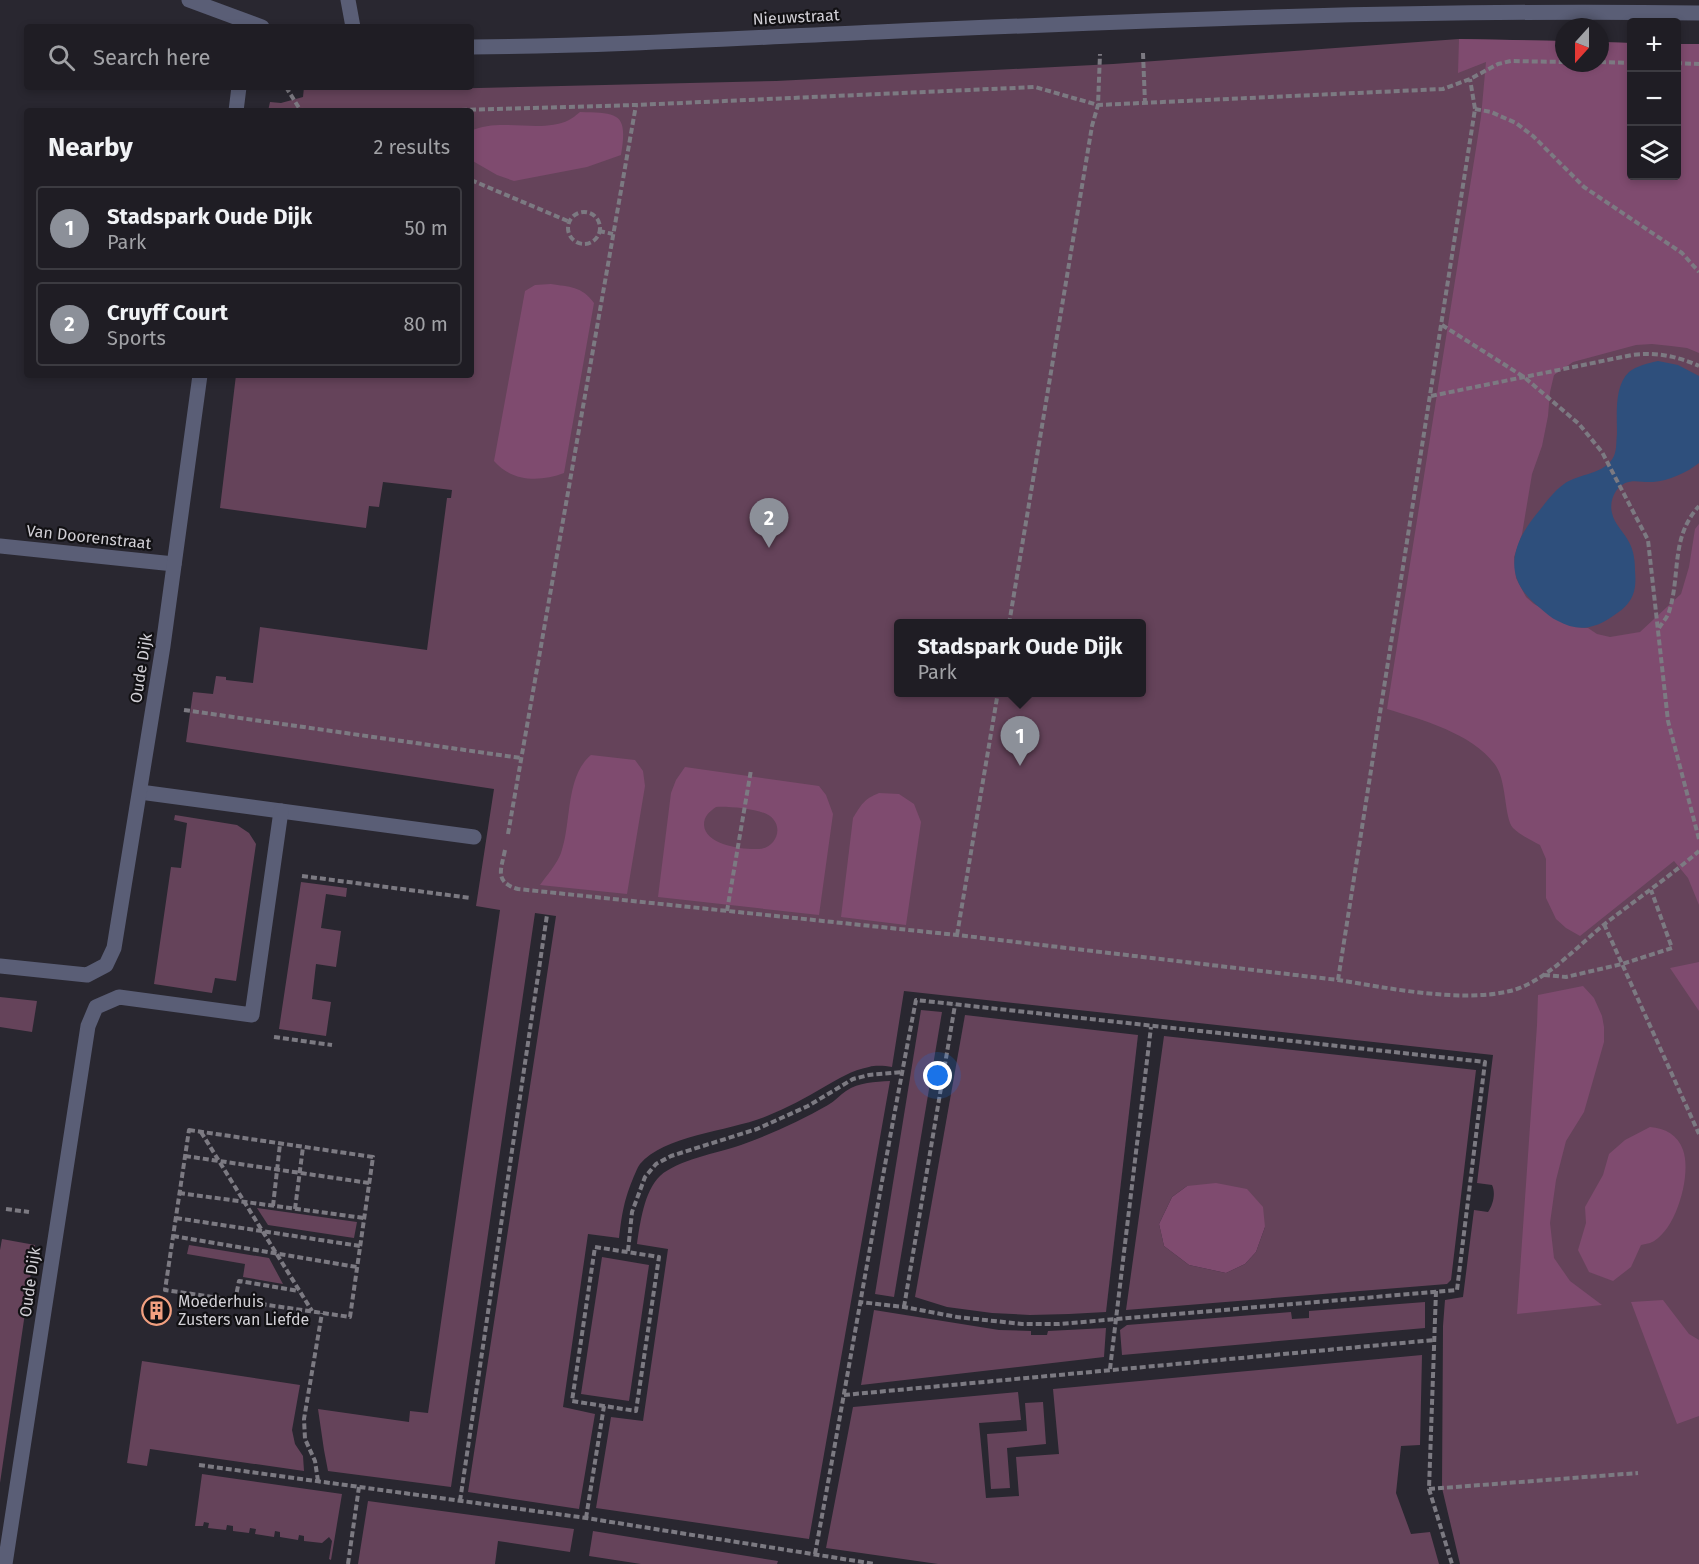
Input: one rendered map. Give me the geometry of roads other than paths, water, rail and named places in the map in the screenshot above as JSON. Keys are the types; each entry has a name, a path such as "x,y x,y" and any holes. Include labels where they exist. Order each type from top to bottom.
{"street":[{"path":"189,0 249,24"},
{"path":"348,0 352,24"},
{"name":"Nieuwstraat","path":"474,47 597,45 1527,6 1699,13"},
{"path":"236,108 239,90"},
{"name":"Oude Dijk","path":"0,966 87,975 106,965 114,948 140,792 200,378"},
{"name":"Van Doorenstraat","path":"0,546 174,564"},
{"path":"140,792 474,837"},
{"name":"Oude Dijk","path":"5,1564 87,1026 96,1007 119,997 252,1015 281,811"}],"water":[{"path":"1658,361 1678,365 1699,376 1699,463 1671,478 1653,482 1633,481 1620,486 1613,496 1611,510 1632,551 1634,592 1625,607 1601,623 1584,628 1566,625 1544,612 1519,585 1514,561 1517,548 1529,523 1557,490 1570,480 1598,470 1610,462 1616,448 1617,401 1624,378 1632,370"}],"place":[{"name":"Cruyff Court","path":"769,548"},
{"name":"Stadspark Oude Dijk","path":"1020,766"},
{"name":"Moederhuis Zusters van Liefde","path":"157,1310"}]}
